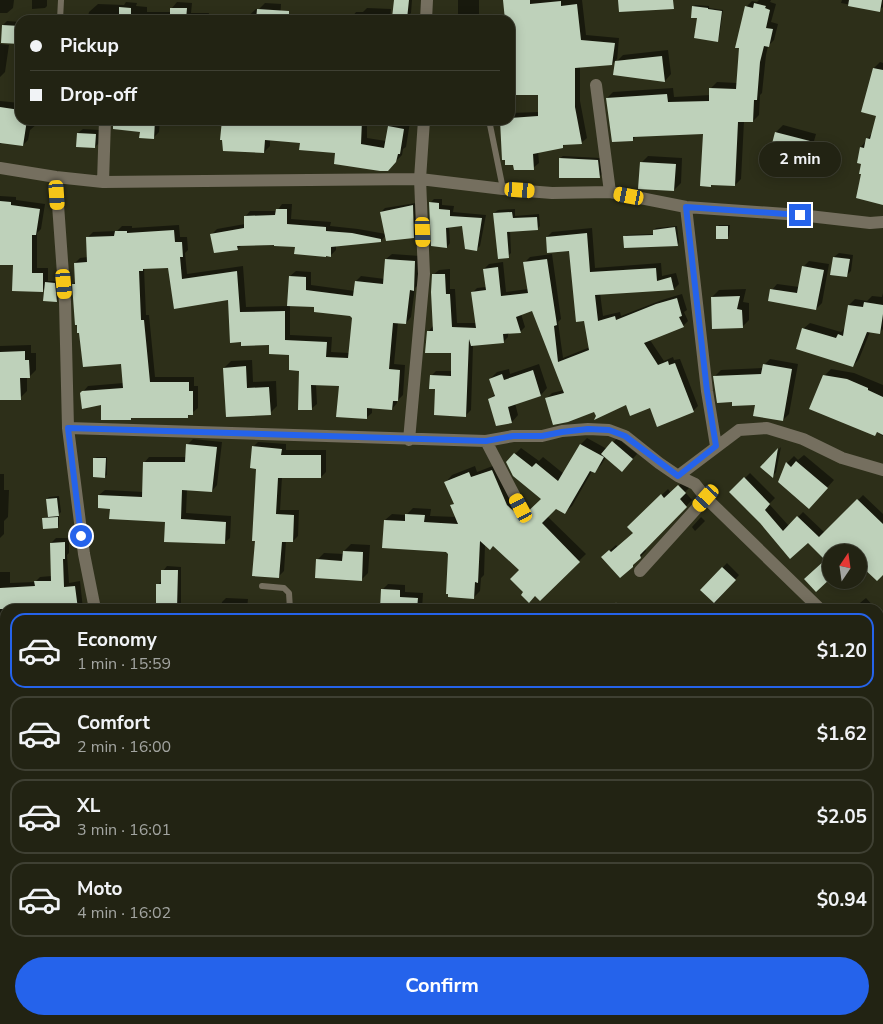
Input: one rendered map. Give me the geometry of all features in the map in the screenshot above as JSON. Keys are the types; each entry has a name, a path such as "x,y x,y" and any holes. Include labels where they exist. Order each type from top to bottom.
{"street":[{"path":"426,15 427,0"},
{"path":"596,84 610,192"},
{"path":"103,182 105,125"},
{"path":"409,440 424,274 420,180 424,125"},
{"path":"0,168 103,182 420,180 503,189 552,192 610,192 686,207 800,215 870,223 883,222"},
{"path":"56,177 65,302 68,428 84,554 94,604"},
{"path":"686,207 707,391 716,446"},
{"path":"68,428 486,441 513,436 542,436 588,429 609,430 625,436 678,476 694,484 815,604"},
{"path":"678,476 739,430 767,428 804,440 842,458 883,470"},
{"path":"486,441 521,508"},
{"path":"640,572 706,498"}],"lane":[{"path":"60,0 60,15"},
{"path":"490,125 503,189"},
{"path":"262,586 284,588 289,594 290,604"}],"building":[{"path":"394,0 409,0 407,15 392,15"},
{"path":"503,0 530,0 530,4 561,1 561,6 577,4 581,40 615,43 612,65 575,68 575,107 582,144 563,145 563,148 533,154 534,170 514,170 513,165 505,165 505,160 502,160 500,125 515,125 515,118 538,116 538,95 515,95 515,15 504,15"},
{"path":"618,0 673,0 674,9 619,12"},
{"path":"849,0 882,0 880,12 848,6"},
{"path":"754,3 766,6 765,8 770,10 766,28 773,29 769,47 764,46 760,62 757,100 754,100 753,122 738,122 735,186 700,186 703,134 633,137 633,141 612,142 606,98 667,94 668,102 709,101 709,88 736,89 739,48 735,48 745,6 753,8"},
{"path":"692,6 722,11 718,42 694,38 697,18 691,18"},
{"path":"119,7 131,8 131,15 119,15"},
{"path":"170,8 187,8 186,15 170,15"},
{"path":"257,9 289,11 289,15 256,15"},
{"path":"2,25 15,26 15,44 1,43"},
{"path":"662,56 665,82 613,75 615,61"},
{"path":"873,68 883,70 883,205 856,198 861,174 859,174 861,164 857,163 860,147 864,148 866,138 870,139 876,116 861,112"},
{"path":"0,107 15,109 15,125 26,125 23,146 0,143"},
{"path":"113,125 155,125 154,139 139,138 140,132 113,129"},
{"path":"222,125 362,125 361,144 384,148 388,126 404,129 400,154 398,154 396,162 388,171 334,164 335,153 299,150 300,143 265,140 264,153 223,151 222,140 220,140"},
{"path":"775,132 810,141 806,156 801,155 796,175 766,167"},
{"path":"77,133 96,134 95,148 76,147"},
{"path":"559,158 598,160 600,178 559,178"},
{"path":"640,162 676,164 674,191 638,189"},
{"path":"0,201 11,202 11,205 40,209 36,235 32,235 32,273 43,273 43,292 12,291 13,265 0,265"},
{"path":"429,202 439,203 439,209 450,210 450,216 482,218 477,251 465,249 462,226 446,228 447,248 431,246"},
{"path":"413,205 414,238 386,241 380,212"},
{"path":"276,209 287,209 287,224 326,227 326,231 352,233 381,239 381,242 331,247 331,257 294,254 295,247 274,245 237,246 238,250 214,253 210,234 244,228 244,216 275,215"},
{"path":"512,212 513,218 537,217 538,230 507,232 509,258 498,259 493,213"},
{"path":"716,226 728,226 728,239 716,239"},
{"path":"675,227 678,246 624,248 623,236 653,235 653,230"},
{"path":"174,230 175,242 182,242 183,257 180,257 182,279 237,271 240,312 285,311 285,340 327,342 326,357 348,358 352,318 350,316 314,312 314,307 287,306 289,276 306,277 306,290 353,296 355,281 383,284 385,259 415,261 414,291 410,290 406,324 393,323 389,369 400,370 398,401 393,401 392,410 367,408 367,419 336,417 339,386 311,385 312,410 298,410 299,371 289,370 289,355 269,354 269,345 241,346 241,342 230,343 228,300 174,309 168,268 143,269 143,271 139,271 141,320 144,320 150,382 189,382 189,391 193,391 193,415 188,415 188,418 101,420 101,405 82,409 80,393 82,391 123,388 121,364 83,367 79,333 77,333 77,325 75,325 72,284 75,284 74,263 87,262 86,237 114,236 115,231 127,231 127,233"},
{"path":"587,233 590,272 656,268 657,281 671,277 674,290 595,295 598,321 615,316 616,320 677,298 682,316 679,317 684,327 644,343 658,365 668,361 669,365 675,363 694,412 657,427 650,408 630,416 626,405 594,420 596,416 594,412 568,422 553,425 545,398 564,393 532,311 516,317 521,333 503,334 504,343 471,346 469,339 466,417 434,415 435,389 429,389 430,375 451,376 451,353 425,353 427,331 433,331 432,274 445,274 446,294 450,294 452,327 476,328 471,292 486,290 483,269 498,267 501,296 528,293 523,262 547,259 557,325 554,326 558,362 589,350 584,321 576,322 569,251 547,253 546,237"},
{"path":"833,257 850,259 847,277 830,275"},
{"path":"802,266 824,270 816,310 768,301 770,289 797,293"},
{"path":"45,282 55,283 57,302 43,301"},
{"path":"740,296 737,309 742,310 743,328 712,329 711,297"},
{"path":"864,302 883,305 880,334 867,332 853,367 796,349 802,328 836,338 838,334 843,336 848,305 863,307"},
{"path":"25,351 25,360 29,360 30,378 20,378 21,400 0,400 0,352"},
{"path":"763,364 792,369 783,421 753,416 755,405 732,406 732,402 717,403 713,376 761,374"},
{"path":"246,366 247,388 269,387 271,415 226,417 223,368"},
{"path":"533,370 541,396 508,407 512,423 496,426 488,399 495,396 489,379 502,374 504,380"},
{"path":"823,375 847,379 883,397 883,435 877,432 875,436 809,409"},
{"path":"612,441 633,459 622,472 601,454"},
{"path":"186,444 217,447 212,492 182,490 181,519 226,522 225,544 164,542 165,522 109,519 110,509 98,508 98,495 142,497 143,462 185,462"},
{"path":"580,444 604,457 595,473 590,471 565,514 556,509 542,523 580,562 540,601 535,596 529,603 521,595 523,592 510,579 519,570 493,546 490,550 480,541 478,583 475,582 474,599 448,597 448,594 446,594 448,554 446,552 382,548 384,520 405,521 405,514 425,515 424,522 458,524 450,505 454,504 444,482 469,472 471,477 492,470 507,505 521,518 541,499 513,476 506,462 514,453 532,467 536,463 558,481"},
{"path":"252,446 282,449 281,455 321,455 321,478 278,478 276,514 294,515 293,542 282,542 279,578 252,576 255,541 252,541 256,469 250,468"},
{"path":"778,448 773,478 760,467"},
{"path":"93,458 106,458 105,478 93,477"},
{"path":"796,461 828,488 809,509 778,482 786,462 791,467"},
{"path":"744,477 770,504 765,510 783,531 797,516 819,537 857,499 883,524 883,575 877,581 868,572 868,544 822,544 822,557 808,543 790,559 760,523 729,492"},
{"path":"678,485 686,493 680,499 687,507 640,555 641,558 633,567 620,578 601,557 609,550 611,552 633,533 627,527 661,494 664,498"},
{"path":"57,498 59,516 48,517 46,499"},
{"path":"58,517 58,528 43,529 42,518"},
{"path":"65,542 65,559 63,559 64,587 75,586 77,604 0,604 0,588 35,586 34,581 51,581 50,543"},
{"path":"343,551 363,552 362,581 315,578 316,559 342,561"},
{"path":"822,563 822,586 816,592 804,579"},
{"path":"722,567 736,580 714,603 700,590"},
{"path":"161,570 178,570 177,604 156,604 156,584 161,584"},
{"path":"381,589 400,590 400,597 418,598 417,604 380,604"}],"route":[{"path":"81,536 68,428 486,441 513,436 542,436 588,429 609,430 625,436 678,476 716,446 707,391 686,207 800,215"}]}
